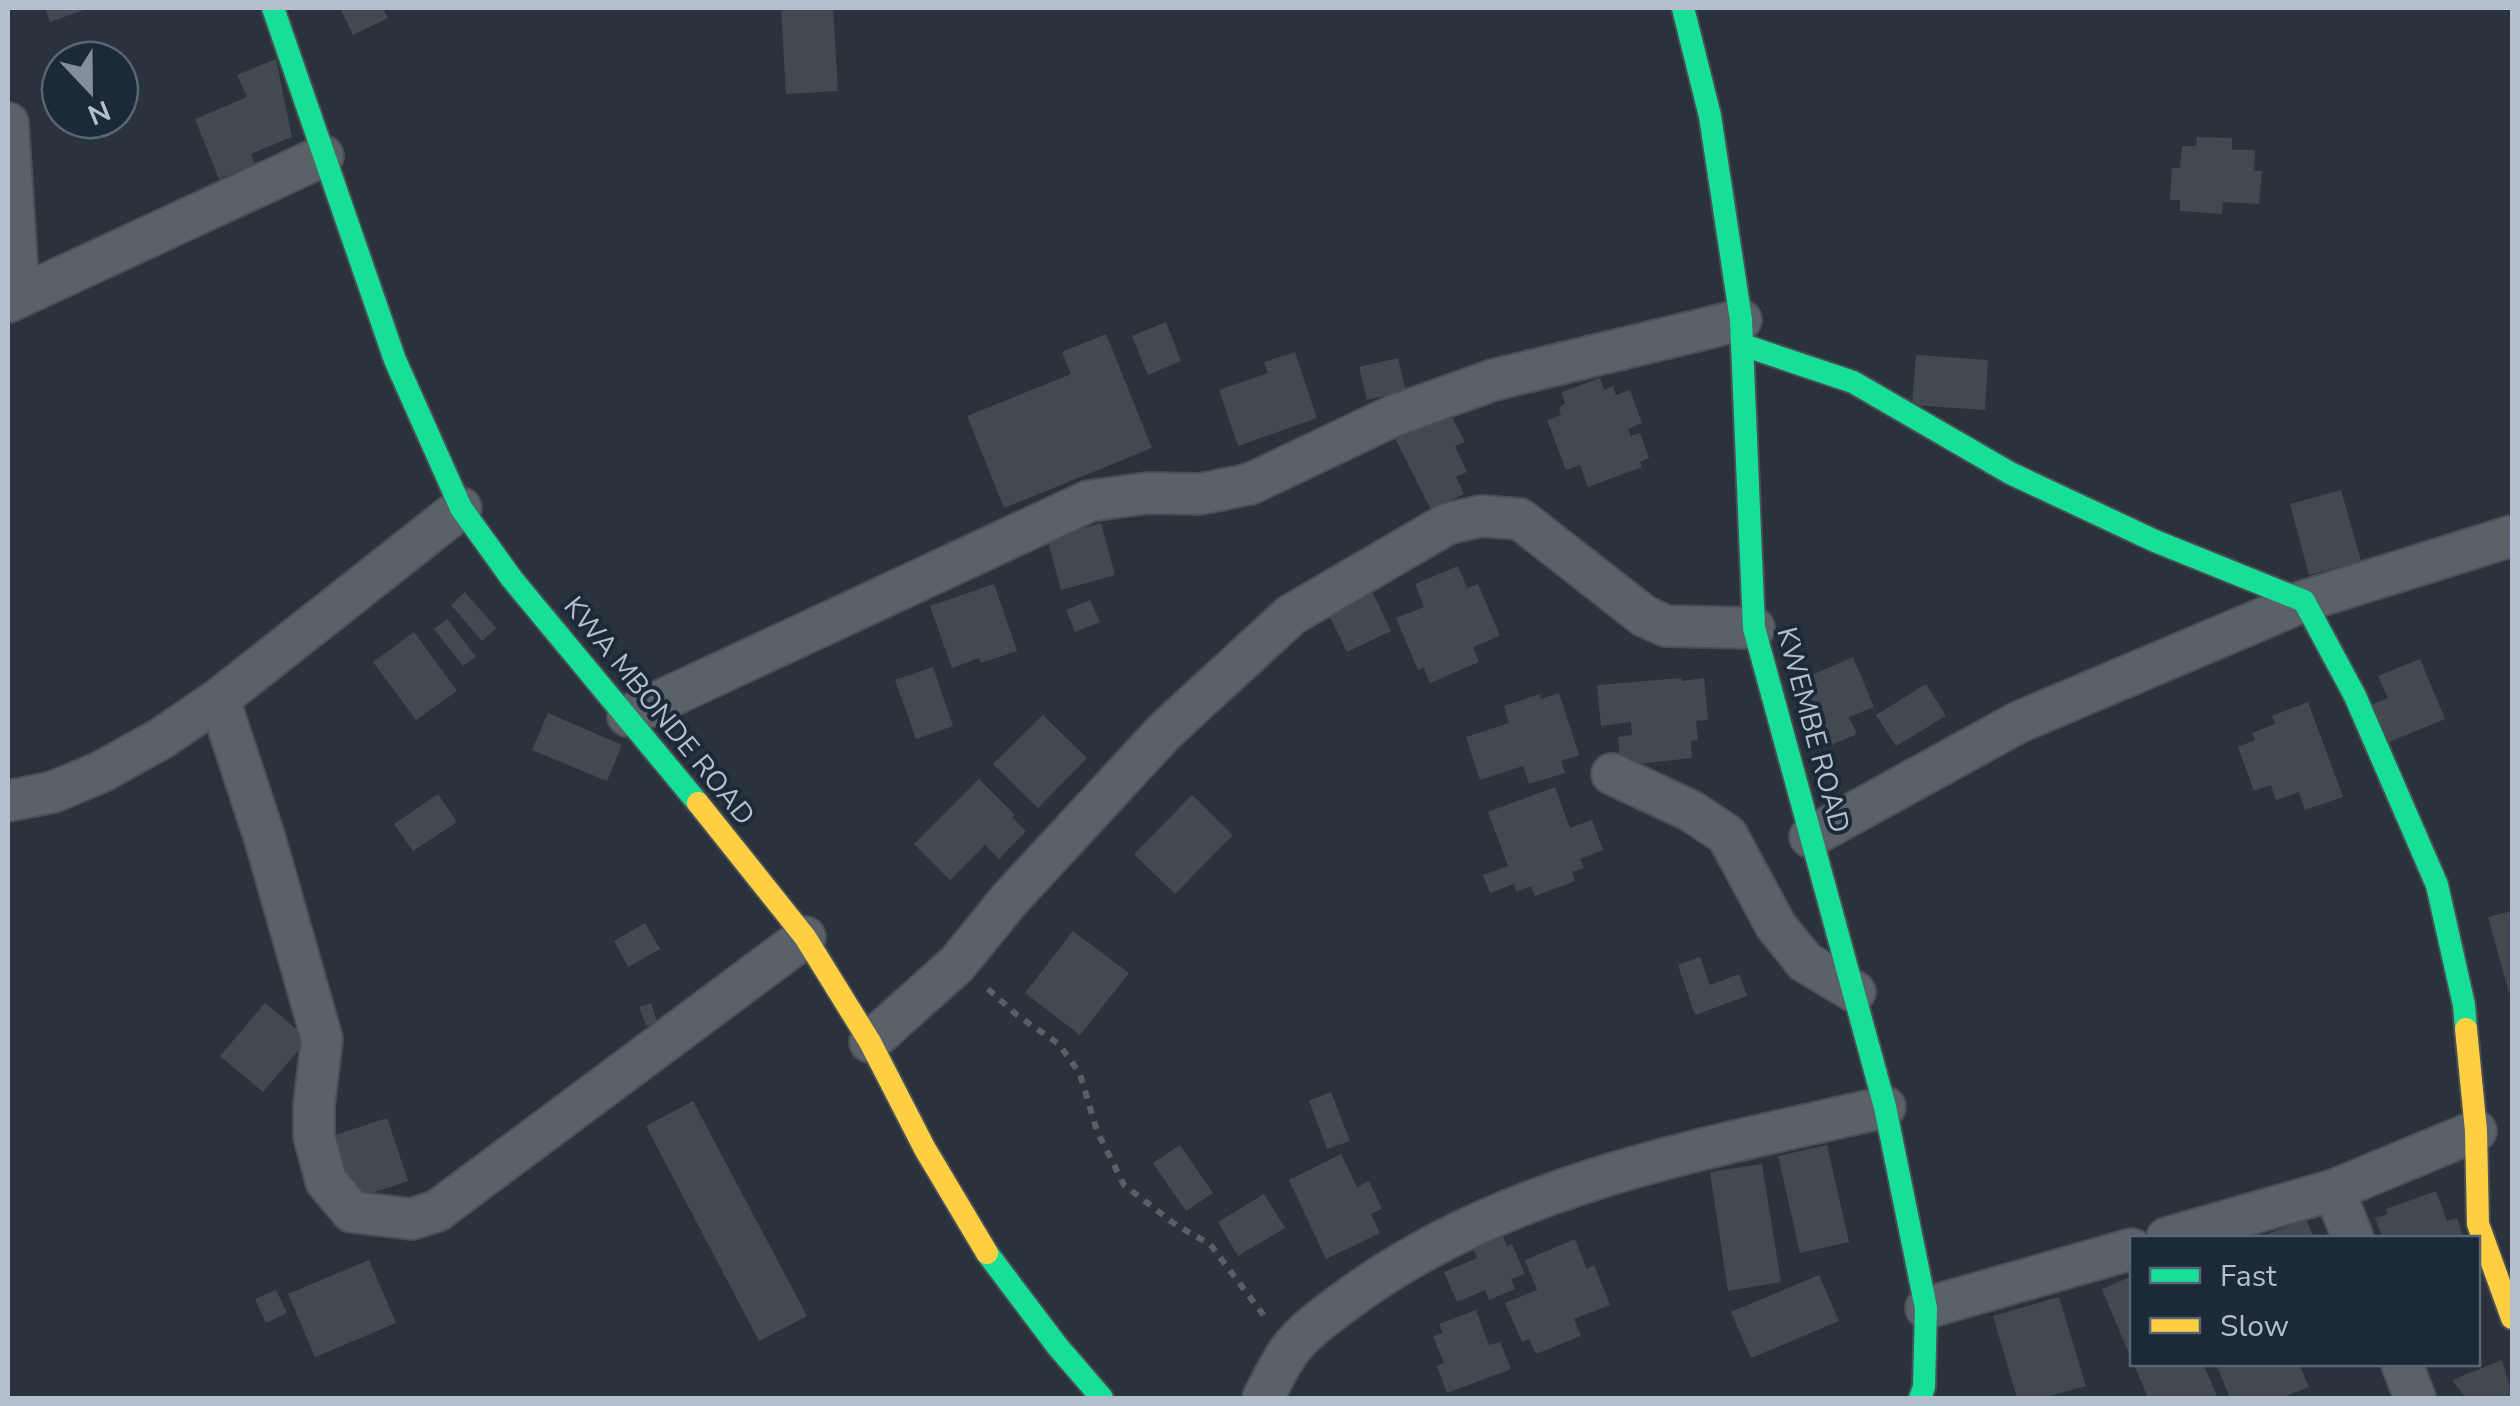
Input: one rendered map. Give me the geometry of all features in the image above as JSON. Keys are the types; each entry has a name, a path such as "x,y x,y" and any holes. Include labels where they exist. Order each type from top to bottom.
{"street":[{"name":"KWA MBONDE ROAD","path":"274,8 395,360 461,508 512,579 628,716 804,937 870,1042 975,1236 1058,1347 1102,1398"},
{"name":"KWEMBE ROAD","path":"1683,8 1710,116 1742,332 1754,628 1886,1106 1926,1308 1924,1388 1920,1398"},
{"path":"8,123 14,300 323,156"},
{"path":"628,716 1089,501 1148,492 1200,494 1250,484 1392,416 1493,380 1742,332 1853,382 2010,473 2154,541 2304,601 2354,696 2437,884 2464,1005 2476,1132 2478,1224 2512,1318"},
{"path":"8,801 54,792 162,738 219,700 461,508"},
{"path":"870,1042 956,964 1009,900 1166,731 1292,616 1447,524 1481,516 1520,519 1644,616 1666,626 1754,628"},
{"path":"1810,837 2019,722 2304,601 2512,536"},
{"path":"219,700 265,839 322,1039 314,1136 326,1181 352,1212 412,1219 436,1211 804,937"},
{"path":"1612,774 1691,812 1726,835 1776,926 1806,962 1855,992"},
{"path":"1264,1398 1289,1350 1332,1311 1392,1268 1458,1232 1568,1186 1886,1106"},
{"path":"2175,1236 2334,1190 2476,1132"},
{"path":"2334,1190 2352,1236"},
{"path":"1926,1308 2130,1250"},
{"path":"2403,1366 2416,1398"}],"path":[{"path":"956,964 1017,1016 1060,1044 1080,1074 1102,1142 1124,1184 1176,1225 1210,1244 1289,1350"}],"building":[{"path":"45,8 89,8 50,22"},
{"path":"340,8 382,8 388,18 353,35"},
{"path":"781,8 833,8 838,91 786,94"},
{"path":"276,59 292,137 251,154 255,164 219,179 195,119 247,97 237,75"},
{"path":"2197,137 2232,138 2232,150 2255,150 2254,171 2262,171 2259,204 2223,202 2222,214 2180,211 2180,200 2170,200 2172,168 2180,168 2182,146 2196,146"},
{"path":"1166,322 1181,361 1148,375 1132,336"},
{"path":"1106,334 1152,448 1004,508 967,416 1071,374 1062,352"},
{"path":"1295,352 1317,418 1238,446 1219,390 1268,373 1264,362"},
{"path":"1916,355 1988,360 1985,410 1912,405"},
{"path":"1398,358 1406,391 1367,400 1359,367"},
{"path":"1600,378 1604,390 1613,386 1616,395 1630,390 1642,423 1628,429 1631,436 1640,433 1649,458 1640,462 1642,467 1588,487 1580,465 1566,470 1547,420 1561,415 1559,407 1565,404 1562,392"},
{"path":"1449,411 1465,442 1455,446 1467,472 1456,477 1464,494 1431,510 1395,438"},
{"path":"2341,490 2361,561 2309,575 2290,504"},
{"path":"1101,523 1115,575 1061,590 1047,538"},
{"path":"1458,566 1467,588 1478,584 1500,636 1473,647 1479,662 1430,683 1424,668 1418,670 1396,618 1424,607 1415,584"},
{"path":"994,584 1017,651 952,668 930,606"},
{"path":"1372,591 1391,631 1347,652 1328,613"},
{"path":"465,592 496,628 482,641 451,605"},
{"path":"1090,600 1100,622 1075,632 1066,610"},
{"path":"447,619 476,657 463,666 434,629"},
{"path":"414,632 457,691 416,720 373,662"},
{"path":"1853,657 1874,707 1849,717 1857,734 1829,746 1798,681"},
{"path":"2420,659 2445,719 2384,744 2368,706 2388,698 2378,676"},
{"path":"933,667 953,726 916,739 895,680"},
{"path":"1704,678 1708,720 1696,721 1698,740 1691,741 1692,758 1621,766 1618,737 1632,735 1631,722 1601,726 1597,685"},
{"path":"1926,684 1946,716 1896,746 1876,715"},
{"path":"1559,693 1579,755 1561,761 1565,773 1529,784 1523,766 1480,780 1466,737 1509,723 1504,706 1540,694 1541,699"},
{"path":"2308,702 2343,797 2305,810 2299,792 2276,800 2271,785 2254,791 2238,747 2255,740 2252,733 2275,724 2272,716"},
{"path":"548,713 622,745 607,781 532,750"},
{"path":"1043,715 1087,758 1038,808 993,764"},
{"path":"979,779 1026,831 999,859 985,845 950,880 914,844"},
{"path":"1555,787 1570,828 1592,820 1603,850 1580,859 1584,868 1572,872 1575,881 1535,896 1531,886 1516,892 1514,884 1490,893 1483,875 1508,866 1488,812"},
{"path":"438,794 457,822 413,851 394,824"},
{"path":"1192,795 1233,835 1175,894 1134,854"},
{"path":"2512,911 2512,992 2509,993 2488,917"},
{"path":"645,923 660,949 628,967 614,941"},
{"path":"1073,931 1129,973 1080,1035 1025,993"},
{"path":"1700,957 1710,985 1739,974 1747,996 1695,1015 1678,965"},
{"path":"265,1003 308,1039 263,1092 220,1056"},
{"path":"651,1003 657,1022 646,1026 639,1007"},
{"path":"1331,1092 1350,1141 1327,1149 1309,1101"},
{"path":"693,1101 807,1316 759,1341 646,1126"},
{"path":"387,1118 408,1181 351,1200 330,1137"},
{"path":"1180,1145 1213,1193 1186,1211 1153,1163"},
{"path":"1827,1145 1849,1242 1800,1253 1778,1156"},
{"path":"1341,1154 1357,1187 1369,1181 1382,1209 1371,1214 1380,1233 1326,1259 1289,1180"},
{"path":"1762,1164 1781,1282 1728,1291 1710,1172"},
{"path":"2436,1191 2447,1221 2457,1218 2463,1236 2382,1236 2375,1218 2388,1214 2386,1209"},
{"path":"1264,1194 1285,1228 1238,1256 1218,1222"},
{"path":"2306,1219 2313,1236 2263,1236"},
{"path":"1501,1232 1507,1246 1512,1244 1525,1274 1511,1279 1515,1289 1489,1300 1485,1290 1457,1302 1444,1272 1477,1258 1471,1244"},
{"path":"1575,1239 1587,1269 1594,1265 1610,1305 1574,1319 1581,1336 1536,1354 1529,1339 1522,1342 1505,1303 1537,1290 1525,1260"},
{"path":"369,1260 396,1323 315,1357 288,1294"},
{"path":"1819,1275 1839,1321 1751,1358 1731,1312"},
{"path":"2130,1277 2130,1356 2102,1289"},
{"path":"276,1290 287,1313 266,1323 255,1299"},
{"path":"2059,1297 2086,1386 2043,1398 2017,1398 1993,1316"},
{"path":"1476,1310 1489,1345 1500,1342 1511,1369 1447,1393 1437,1366 1444,1363 1433,1336 1443,1333 1439,1324"},
{"path":"2502,1360 2512,1394 2503,1398 2466,1398 2452,1380"},
{"path":"2135,1366 2204,1366 2218,1398 2148,1398"},
{"path":"2217,1366 2300,1366 2309,1387 2281,1398 2230,1398"}],"traffic: fast":[{"path":"273,8 395,360 461,508 512,579 698,803"},
{"path":"1683,8 1710,116 1741,320 1754,628 1885,1107 1926,1308 1924,1387 1920,1398"},
{"path":"1743,345 1853,382 2010,473 2155,541 2304,601 2355,696 2437,885 2466,1029"},
{"path":"987,1253 1102,1398"}],"traffic: slow":[{"path":"698,803 805,937 870,1042 925,1149 987,1253"},
{"path":"2466,1029 2476,1131 2478,1224 2512,1318"}]}
